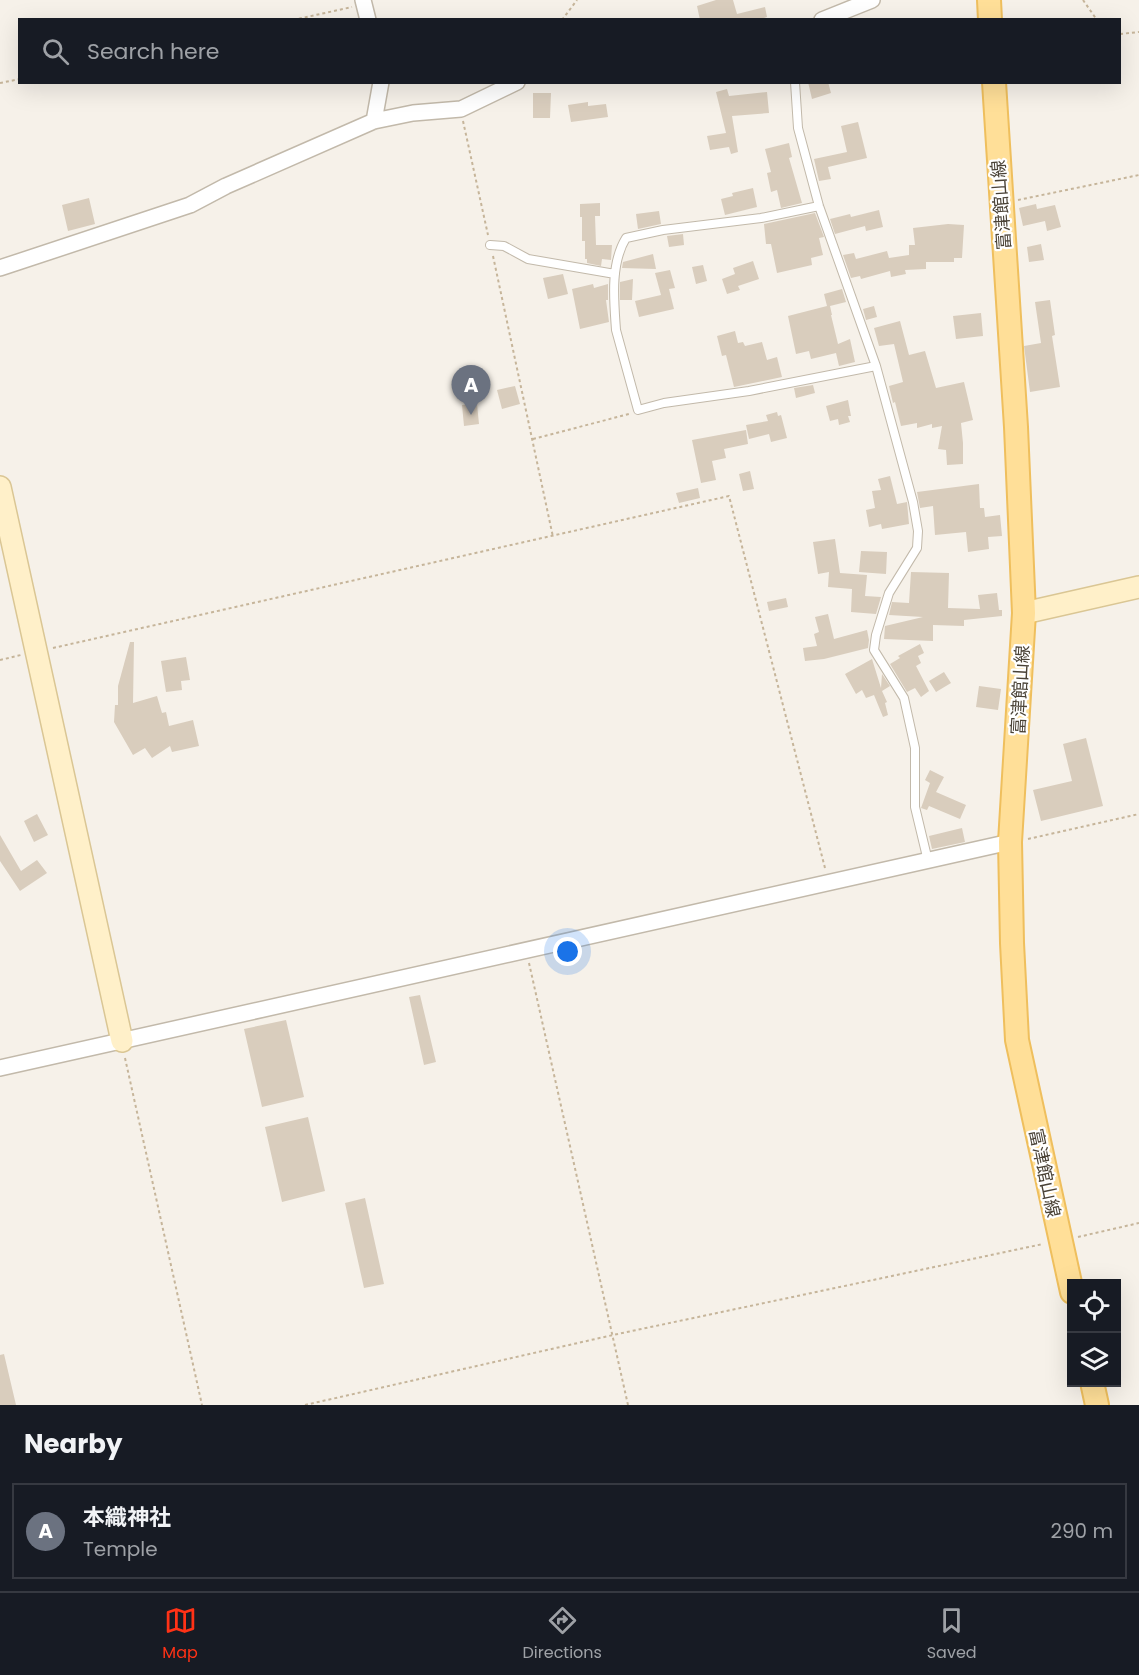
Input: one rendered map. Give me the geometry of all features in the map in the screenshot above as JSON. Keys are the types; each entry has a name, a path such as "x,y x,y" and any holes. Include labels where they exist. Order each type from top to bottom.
{"main road":[{"path":"989,0 990,18"},
{"name":"富津館山線","path":"994,84 1016,427 1024,613 1010,842 1017,1040 1068,1279"},
{"path":"1093,1387 1097,1405"}],"street":[{"path":"827,18 872,0"},
{"path":"364,2 368,18"},
{"path":"374,121 381,84"},
{"path":"0,268 190,205 226,186 374,121 413,113 460,109 513,84"},
{"path":"0,487 122,1041"},
{"path":"1024,613 1139,587"},
{"path":"0,1068 1010,842"}],"lane":[{"path":"795,84 798,128 819,206 876,366 913,502 918,531 917,548 889,593 876,635 874,650 904,698 915,748 915,807 928,861"},
{"path":"819,206 761,218 638,234 626,238 615,274 616,330 638,411 664,403 749,391 876,366"},
{"path":"490,245 504,246 528,259 615,274"}],"path":[{"path":"564,18 577,0"},
{"path":"1083,0 1096,18"},
{"path":"301,18 364,2"},
{"path":"1121,34 1139,32"},
{"path":"0,83 18,79"},
{"path":"460,109 553,537"},
{"path":"1001,204 1139,175"},
{"path":"533,439 638,411"},
{"path":"0,660 729,496 829,883"},
{"path":"1010,842 1139,814"},
{"path":"526,950 628,1405"},
{"path":"122,1041 202,1405"},
{"path":"305,1405 614,1335 1139,1223"}],"building":[{"path":"716,0 733,0 737,14 765,7 767,17 700,18 697,6"},
{"path":"808,84 829,84 831,93 812,99"},
{"path":"727,89 729,96 767,92 769,113 732,116 738,152 731,154 729,147 710,150 707,136 726,133 716,92"},
{"path":"533,93 551,93 550,118 533,118"},
{"path":"588,102 588,106 606,104 608,117 571,122 568,105"},
{"path":"858,122 867,158 828,167 831,179 819,181 814,159 847,152 841,126"},
{"path":"789,143 792,157 789,158 802,203 781,208 777,190 771,192 767,173 771,172 765,149"},
{"path":"753,188 757,207 725,215 721,199 733,196 732,193"},
{"path":"89,198 95,224 68,231 62,205"},
{"path":"600,203 600,216 595,216 596,245 612,245 611,260 602,259 601,266 587,263 585,259 585,241 582,241 582,217 580,217 580,204"},
{"path":"1036,204 1037,209 1055,205 1061,227 1047,231 1045,221 1023,226 1019,208"},
{"path":"879,210 883,227 866,231 865,226 835,234 830,219 850,214 851,217"},
{"path":"659,211 661,224 638,229 636,214"},
{"path":"815,213 824,237 819,238 823,255 811,258 812,265 777,273 771,244 766,244 764,224"},
{"path":"948,224 964,225 962,258 954,258 954,262 926,262 926,269 905,270 906,274 891,277 890,271 861,279 860,276 851,278 843,255 854,253 856,259 887,251 889,258 909,255 909,245 915,245 913,228"},
{"path":"683,234 684,245 669,247 667,236"},
{"path":"1041,244 1044,260 1029,262 1027,247"},
{"path":"653,254 656,269 622,268 623,262"},
{"path":"753,261 759,279 738,286 740,290 727,294 722,279 735,274 733,268"},
{"path":"703,265 707,281 696,284 692,267"},
{"path":"670,270 675,288 669,289 674,309 639,317 635,301 661,295 655,273"},
{"path":"563,274 568,294 548,299 543,278"},
{"path":"633,279 632,300 620,300 620,282"},
{"path":"593,284 594,288 608,284 608,300 606,300 609,322 580,329 572,289"},
{"path":"842,289 846,302 830,306 831,315 838,344 850,339 855,362 839,366 836,353 811,359 809,351 796,354 788,316 827,306 824,294"},
{"path":"1050,300 1055,335 1052,336 1060,387 1030,392 1024,346 1041,343 1035,302"},
{"path":"874,306 877,317 866,320 863,309"},
{"path":"981,313 983,336 956,339 953,316"},
{"path":"900,321 909,355 925,351 936,388 964,382 973,420 961,423 963,464 947,465 946,450 938,449 942,426 932,428 932,424 917,428 917,423 901,426 889,386 903,382 894,344 879,346 874,328"},
{"path":"735,331 738,343 743,342 745,346 762,342 767,360 777,357 782,377 734,387 726,355 722,356 717,336"},
{"path":"813,385 815,393 796,398 794,388"},
{"path":"515,386 520,404 502,409 497,390"},
{"path":"848,400 850,422 839,425 838,419 830,421 826,406"},
{"path":"477,404 479,424 464,426 462,405"},
{"path":"777,412 778,416 781,415 787,438 771,442 769,434 749,439 746,425 768,421 766,415"},
{"path":"746,430 748,444 724,449 726,458 712,461 716,480 701,483 692,440"},
{"path":"750,471 754,489 743,491 739,474"},
{"path":"890,476 897,504 907,502 909,524 882,529 881,524 869,527 866,510 875,508 872,491 881,490 878,479"},
{"path":"979,484 980,508 984,508 985,517 1000,515 1002,536 988,537 989,549 968,552 966,532 935,535 933,506 920,508 917,492"},
{"path":"698,488 700,498 679,503 676,493"},
{"path":"835,539 840,573 867,575 865,596 881,597 876,614 851,612 852,589 828,587 829,572 818,574 813,542"},
{"path":"861,551 887,552 886,574 859,572"},
{"path":"911,572 949,573 948,608 980,609 978,595 997,593 1002,616 964,620 964,626 933,625 933,641 884,639 885,626 923,617 889,615 892,602 909,603"},
{"path":"786,598 788,607 769,611 767,602"},
{"path":"828,614 834,639 867,630 868,648 824,659 805,661 803,648 817,646 814,634 819,632 815,617"},
{"path":"130,642 134,642 133,703 157,696 162,713 166,712 169,726 193,720 199,746 172,752 170,746 152,758 145,748 133,755 114,722 115,705 118,705 118,686"},
{"path":"920,644 924,653 918,656 921,663 916,666 929,691 921,697 915,688 907,692 890,664 900,658 898,656"},
{"path":"186,657 190,680 181,681 182,690 166,692 161,661"},
{"path":"872,659 881,688 882,674 890,686 882,691 887,702 885,703 888,715 883,717 874,695 866,698 862,690 856,694 845,674"},
{"path":"944,672 951,683 936,692 929,681"},
{"path":"979,686 1001,689 998,710 976,707"},
{"path":"1086,738 1103,806 1041,821 1033,790 1072,781 1063,744"},
{"path":"930,770 944,777 936,792 966,805 960,819 929,806 927,810 921,808 930,783 925,780"},
{"path":"37,814 48,835 34,842 24,821"},
{"path":"962,828 965,842 932,849 929,836"},
{"path":"0,835 21,871 37,860 47,873 20,891 0,861"},
{"path":"420,995 436,1062 424,1065 409,997"},
{"path":"286,1020 304,1097 262,1107 244,1029"},
{"path":"308,1117 325,1191 282,1202 265,1127"},
{"path":"365,1198 384,1284 364,1288 345,1203"},
{"path":"4,1354 16,1405 0,1405 0,1355"}],"place":[{"name":"本織神社","path":"471,415"}]}
